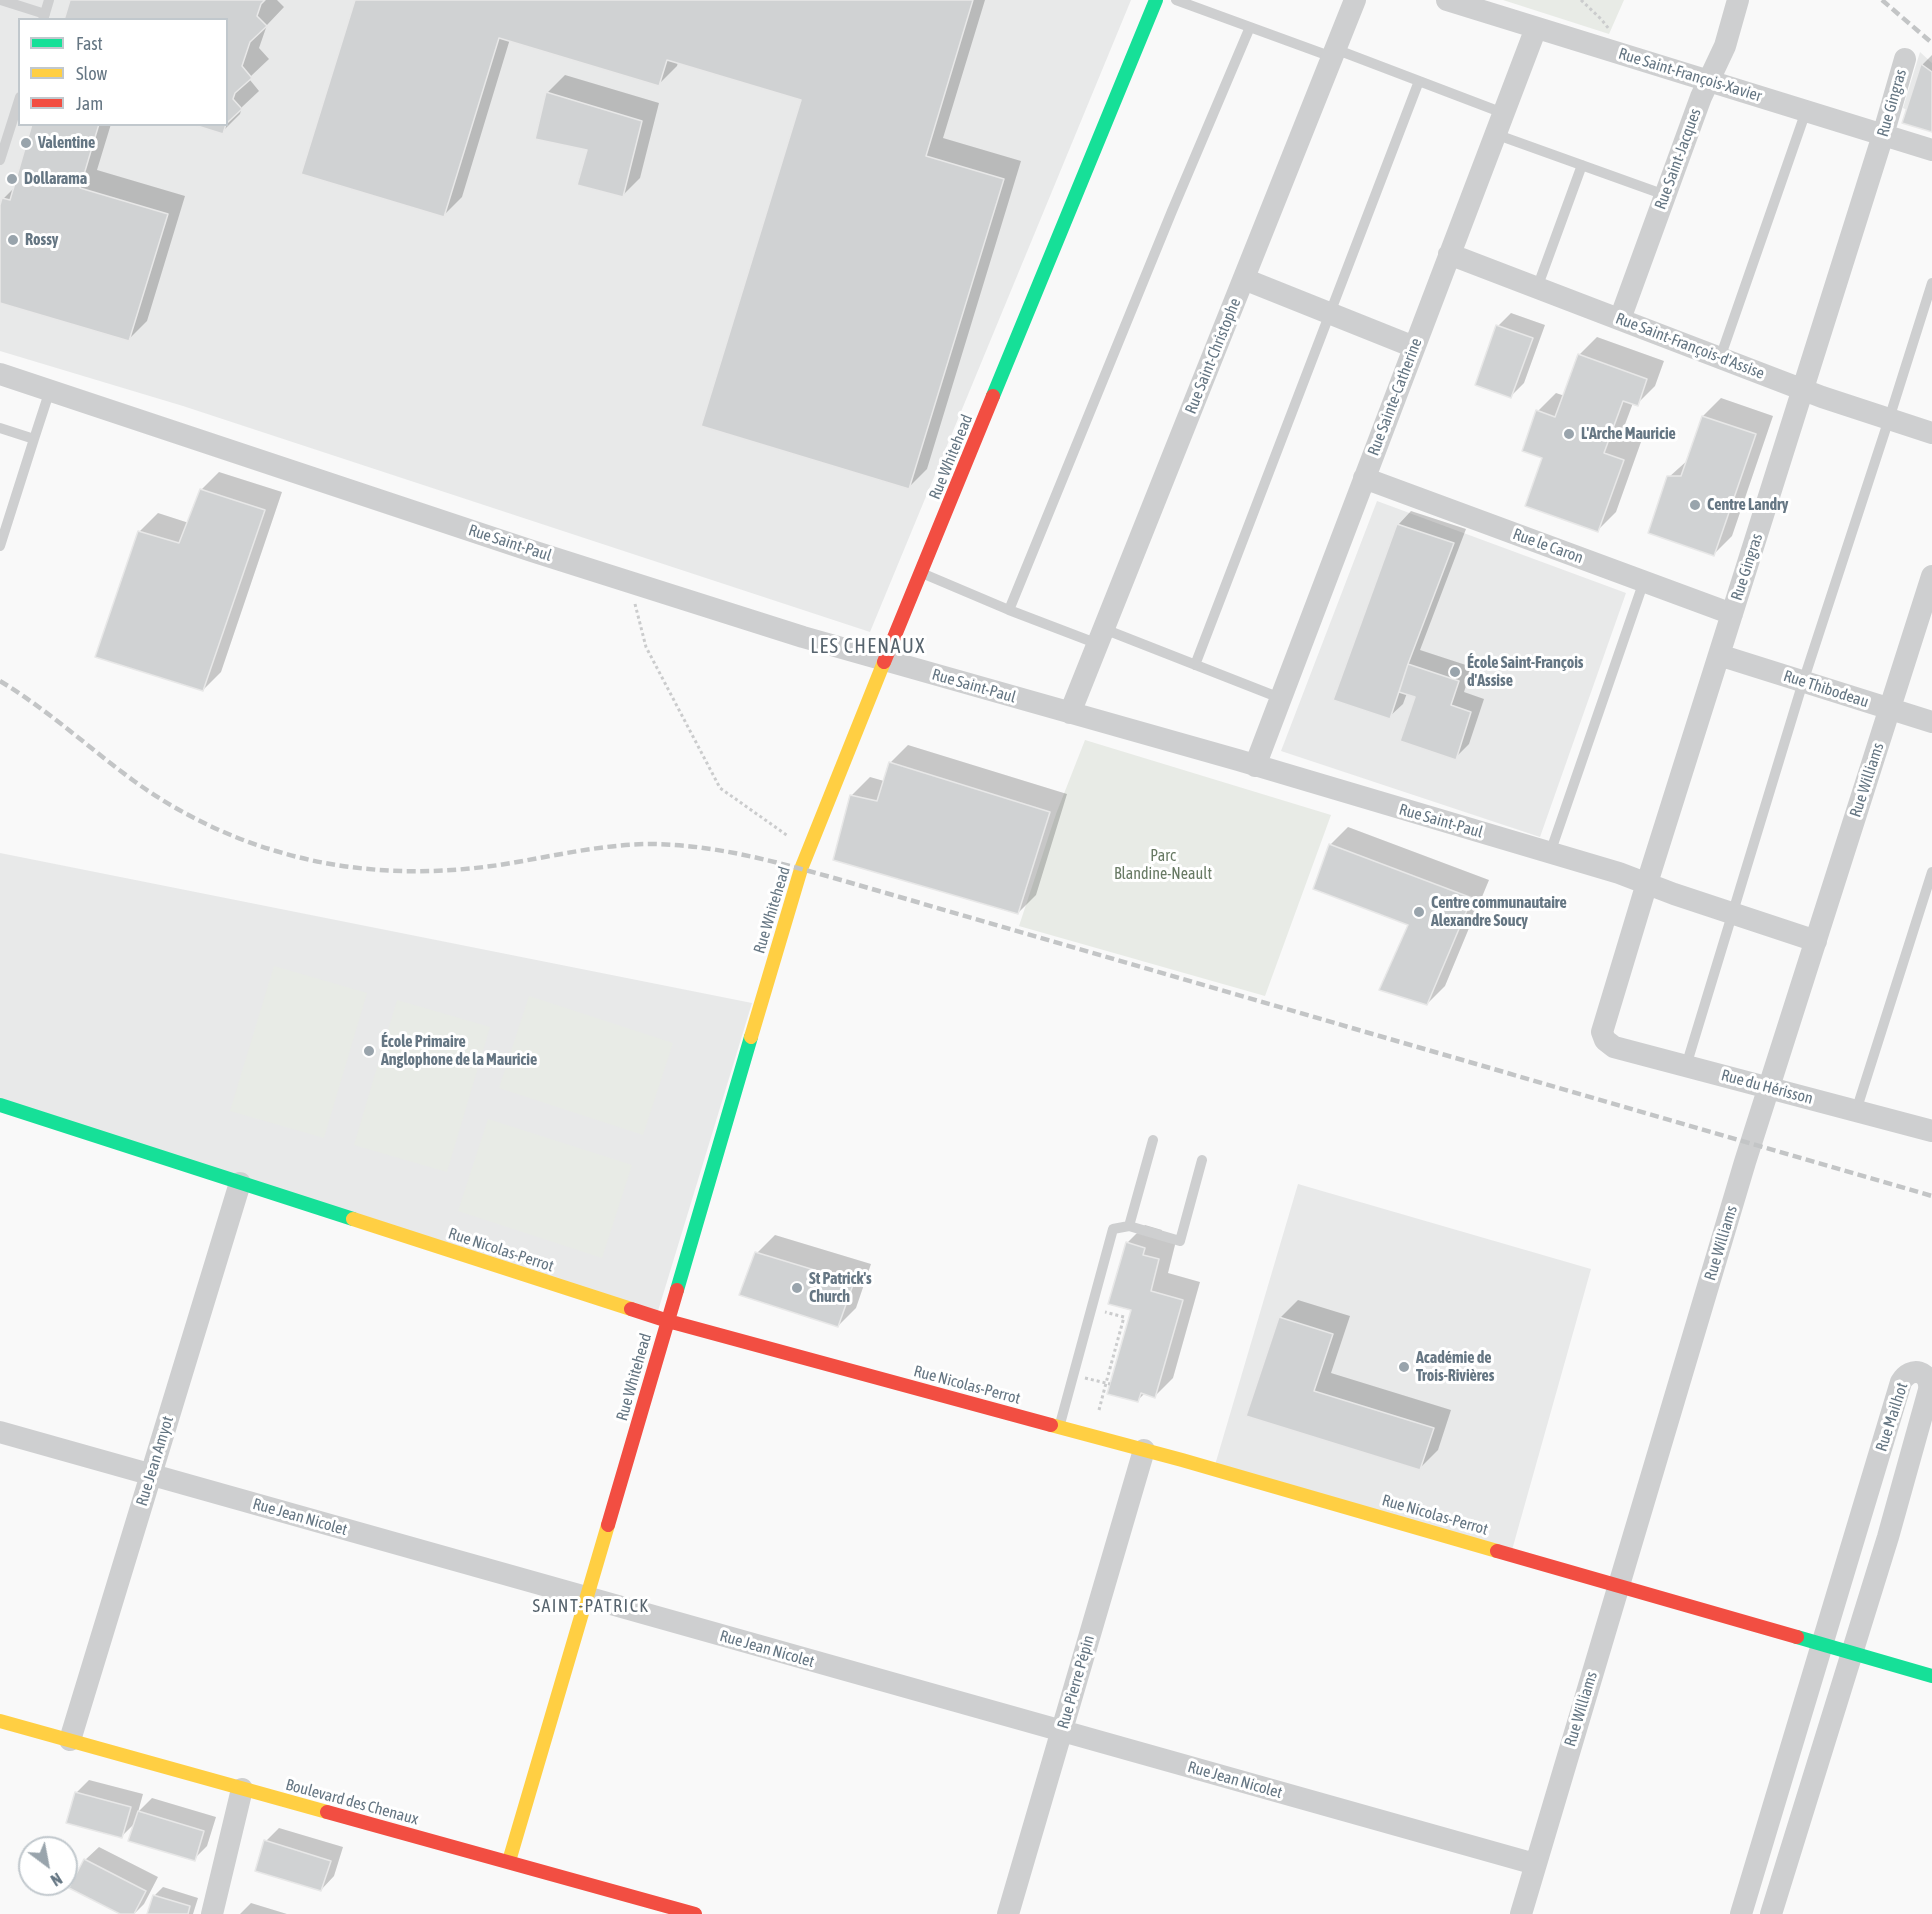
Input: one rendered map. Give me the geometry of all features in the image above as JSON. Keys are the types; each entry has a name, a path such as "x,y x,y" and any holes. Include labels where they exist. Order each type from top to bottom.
{"street":[{"name":"Rue Whitehead","path":"508,1862 798,880 885,661 1156,0"},
{"name":"Rue Saint-Christophe","path":"1070,713 1355,0"},
{"name":"Rue Saint-François-Xavier","path":"1447,0 1932,150"},
{"name":"Rue Saint-Jacques","path":"1620,319 1708,81 1725,46 1738,0"},
{"name":"Rue Sainte-Catherine","path":"1255,766 1536,28"},
{"name":"Rue Gingras","path":"1605,1040 1603,1028 1647,883 1905,59"},
{"name":"Rue Saint-François-d'Assise","path":"1449,254 1803,390 1932,433"},
{"path":"1244,279 1414,347"},
{"name":"Rue Saint-Paul","path":"0,374 629,582 885,661 1550,852 1619,873 1816,941"},
{"name":"Rue le Caron","path":"1364,478 1732,614"},
{"name":"Rue Williams","path":"1521,1914 1768,1088 1932,576"},
{"name":"Rue Thibodeau","path":"1719,655 1932,722"},
{"name":"Rue du Hérisson","path":"1605,1040 1614,1047 1932,1131"},
{"name":"Rue Nicolas-Perrot","path":"0,1105 668,1321 1144,1450 1932,1676"},
{"name":"Rue Jean Amyot","path":"70,1740 240,1183"},
{"name":"Rue Mailhot","path":"1741,1914 1901,1382 1908,1373 1922,1373 1928,1380 1929,1390 1888,1537 1772,1914"},
{"name":"Rue Jean Nicolet","path":"0,1432 1535,1864"},
{"name":"Rue Pierre Pépin","path":"1008,1914 1144,1450"},
{"name":"Boulevard des Chenaux","path":"0,1721 684,1912"},
{"path":"212,1914 242,1789"}],"lane":[{"path":"1,0 44,17 49,0"},
{"path":"1176,0 1250,27 1419,81 1503,113"},
{"path":"1010,610 1172,211 1250,27"},
{"path":"1195,665 1419,81"},
{"path":"0,160 18,103"},
{"path":"1720,358 1806,111"},
{"path":"1495,134 1665,195"},
{"path":"1537,288 1582,165"},
{"path":"1686,1066 1803,682 1932,283"},
{"path":"0,546 50,390"},
{"path":"0,428 34,439"},
{"path":"921,573 1010,610 1195,665 1280,698"},
{"path":"1550,852 1644,581"},
{"path":"1856,1111 1932,872"},
{"path":"1129,1227 1153,1140"},
{"path":"1059,1427 1113,1229 1129,1227 1180,1241 1202,1160"}],"path":[{"path":"1581,0 1601,19 1612,34"},
{"path":"629,582 646,647 720,788 809,850"},
{"path":"1099,1410 1108,1384 1124,1317 1100,1311"},
{"path":"1073,1375 1108,1384"}],"shaded area":[{"path":"0,0 1131,0 870,632 183,406 0,351"},
{"path":"1920,52 1932,63 1932,132 1902,123 1907,110 1903,108"},
{"name":"École Saint-François d'Assise","path":"1377,501 1626,593 1540,837 1281,751"},
{"name":"École Primaire Anglophone de la Mauricie","path":"0,853 752,1003 658,1311 0,1099"},
{"name":"Académie de Trois-Rivières","path":"1298,1184 1591,1269 1512,1550 1215,1465"}],"green space":[{"path":"1503,0 1624,0 1609,34"},
{"name":"Parc Blandine-Neault","path":"1085,740 1331,815 1265,996 1019,926 1056,814"},
{"path":"274,966 367,993 324,1138 230,1111"},
{"path":"529,996 673,1043 643,1135 499,1088"},
{"path":"397,1000 490,1027 447,1172 354,1145"},
{"path":"488,1119 632,1165 602,1258 458,1211"}],"building":[{"path":"70,0 265,0 257,16 267,26 250,42 242,66 252,78 235,93 233,99 242,109 228,122 228,18 65,18"},
{"path":"355,0 973,0 926,156 1004,179 909,489 701,426 801,100 667,60 659,86 499,38 444,217 301,174"},
{"path":"1921,64 1932,72 1932,132 1902,123"},
{"path":"546,92 642,121 623,197 577,185 587,150 535,139"},
{"path":"31,126 98,126 80,188 168,214 129,341 0,303 0,205 2,198 10,200"},
{"path":"197,126 225,126 223,134"},
{"path":"1496,325 1533,338 1511,398 1475,385"},
{"name":"L'Arche Mauricie","path":"1578,354 1647,379 1638,406 1623,401 1604,453 1624,460 1598,532 1525,506 1542,458 1522,451 1536,410 1555,417"},
{"name":"Centre Landry","path":"1702,416 1756,434 1714,556 1648,533 1667,476 1681,476"},
{"path":"200,489 265,510 203,691 95,657 138,531 179,543"},
{"path":"1397,524 1454,543 1408,664 1390,719 1333,700"},
{"path":"1408,664 1459,681 1451,705 1471,712 1456,760 1400,741 1415,697 1399,692"},
{"path":"889,762 1050,812 1018,914 833,860 850,795 877,801"},
{"name":"Centre communautaire Alexandre Soucy","path":"1329,844 1472,898 1427,1005 1379,990 1408,925 1313,889"},
{"path":"1126,1242 1145,1248 1143,1255 1159,1259 1151,1291 1183,1300 1155,1398 1141,1393 1138,1402 1107,1394 1131,1310 1108,1304"},
{"name":"St Patrick's Church","path":"755,1252 854,1282 838,1327 739,1295"},
{"path":"1279,1317 1333,1334 1314,1391 1434,1428 1420,1470 1246,1416"},
{"path":"75,1792 131,1807 122,1838 66,1823"},
{"path":"138,1811 204,1831 195,1861 128,1841"},
{"path":"264,1840 331,1861 321,1891 255,1871"},
{"path":"84,1859 146,1891 134,1914 120,1914 78,1893 78,1871"},
{"path":"153,1895 190,1906 188,1914 147,1914"}],"railway":[{"path":"1882,0 1932,43"},
{"path":"0,681 167,803 238,838 276,851 358,868 414,871 443,871 499,865 595,849 652,844 699,847 744,855 834,878 1932,1196"}],"traffic: fast":[{"path":"993,396 1156,0"},
{"path":"677,1290 751,1037"},
{"path":"0,1105 353,1219"},
{"path":"1797,1637 1932,1676"}],"traffic: slow":[{"path":"751,1037 801,869 884,662"},
{"path":"353,1219 631,1309"},
{"path":"1051,1425 1182,1460 1497,1551"},
{"path":"509,1861 608,1525"},
{"path":"0,1721 327,1812"}],"traffic: jam":[{"path":"884,662 993,396"},
{"path":"608,1525 677,1290"},
{"path":"631,1309 1051,1425"},
{"path":"1497,1551 1797,1637"},
{"path":"327,1812 695,1914"}],"place":[{"name":"Valentine","path":"26,143"},
{"name":"Dollarama","path":"12,179"},
{"name":"Rossy","path":"13,240"},
{"name":"L'Arche Mauricie","path":"1569,434"},
{"name":"Centre Landry","path":"1695,505"},
{"name":"École Saint-François d'Assise","path":"1455,672"},
{"name":"Centre communautaire Alexandre Soucy","path":"1419,912"},
{"name":"École Primaire Anglophone de la Mauricie","path":"369,1051"},
{"name":"St Patrick's Church","path":"797,1288"},
{"name":"Académie de Trois-Rivières","path":"1404,1367"}],"district":[{"name":"LES CHENAUX","path":"868,647"},
{"name":"SAINT-PATRICK","path":"591,1606"}]}
